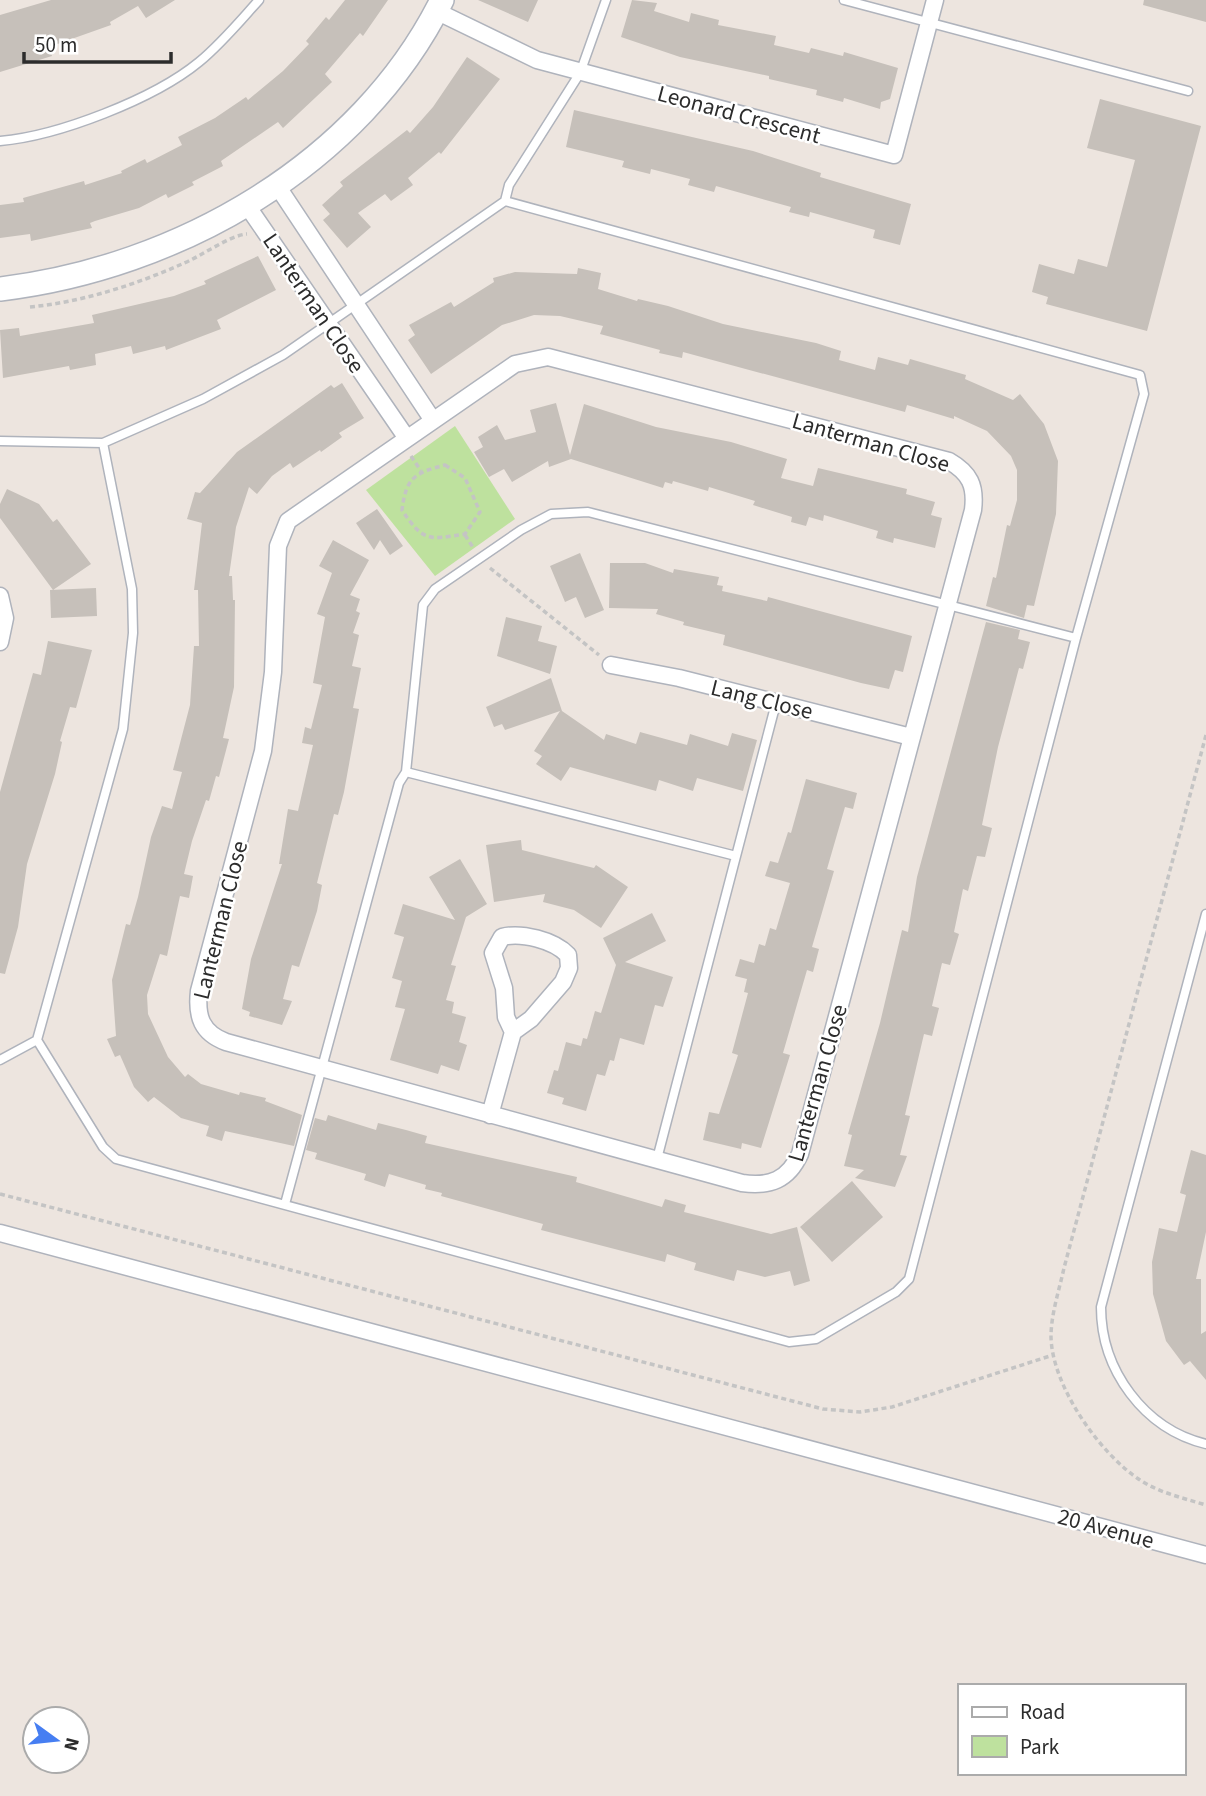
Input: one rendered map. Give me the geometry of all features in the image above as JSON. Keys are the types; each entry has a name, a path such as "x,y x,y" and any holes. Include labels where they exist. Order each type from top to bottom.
{"street":[{"name":"Leonard Crescent","path":"439,5 520,53 580,73 894,155 935,0"},
{"path":"0,289 81,276 138,259 216,222 246,204 332,141 374,99 412,50 439,5"},
{"name":"Lanterman Close","path":"276,184 432,419"},
{"name":"Lanterman Close","path":"246,204 405,437"},
{"name":"Lanterman Close","path":"548,356 949,461 969,477 974,499 800,1154 793,1169 775,1183 752,1184 226,1042 208,1033 199,1016 199,991 263,751 273,672 278,554 282,533 299,510 405,437 515,364 548,356"},
{"path":"0,596 5,618 0,642"},
{"name":"Lang Close","path":"611,665 679,678 911,737"},
{"path":"491,1115 513,1032 531,1019 563,982 569,962 558,946 516,935 502,937 493,953 504,988 506,1017 513,1032"},
{"name":"20 Avenue","path":"0,1233 1206,1555"}],"lane":[{"path":"0,141 49,133 102,115 146,94 198,63 259,0"},
{"path":"0,441 103,443 203,399 283,355 505,201 509,185 580,73 606,0"},
{"path":"844,0 1188,91"},
{"path":"37,1040 103,1147 116,1158 789,1342 816,1339 896,1292 909,1279 1076,638 1144,394 1140,375 505,201"},
{"path":"0,1060 37,1040 123,729 133,633 132,589 103,443"},
{"path":"285,1204 399,783 406,772 423,606 435,589 521,530 551,514 588,512 1076,638"},
{"path":"657,1159 776,703"},
{"path":"406,772 736,856"},
{"path":"1206,914 1101,1317 1106,1348 1115,1369 1143,1409 1185,1439 1206,1444"}],"path":[{"path":"411,456 421,471"},
{"path":"445,465 465,478 480,512 465,534 435,539 417,534 402,510 405,486 421,471 445,465"},
{"path":"465,534 479,559 611,665"},
{"path":"1206,735 1053,1318 1053,1355 1084,1419 1117,1462 1157,1489 1206,1504"},
{"path":"0,1194 823,1409 860,1412 892,1407 1053,1355"}],"green space":[{"path":"455,426 515,519 435,576 366,490"}],"building":[{"path":"51,0 175,0 146,18 138,6 110,22 111,25 49,47 52,56 0,72 0,15"},
{"path":"345,0 388,0 363,36 360,33 325,74 332,82 283,128 278,122 221,161 223,166 192,182 194,185 168,198 166,194 139,208 90,223 92,228 31,241 30,234 0,238 0,205 24,202 23,198 84,181 85,185 122,173 121,171 145,159 147,163 182,145 178,137 215,118 246,97 248,100 283,71 309,44 306,41 326,17 329,20"},
{"path":"478,0 538,0 528,22"},
{"path":"632,0 657,3 654,11 689,22 691,13 719,20 718,25 776,36 774,45 809,53 811,48 843,56 844,52 898,68 890,99 881,102 880,109 844,98 843,102 816,95 817,90 769,79 769,76 680,57 621,37"},
{"path":"1144,0 1206,0 1206,22 1143,5"},
{"path":"467,57 500,79 441,154 439,152 408,178 413,185 391,201 385,194 358,213 371,227 347,248 323,220 330,214 322,205 343,186 340,182 407,130 410,133 433,107"},
{"path":"1100,99 1201,126 1147,331 1046,304 1048,297 1032,292 1039,264 1074,274 1078,259 1107,267 1135,160 1087,148"},
{"path":"574,110 753,151 821,173 820,177 911,204 900,245 873,238 875,230 810,212 809,217 789,212 791,207 716,186 714,192 688,185 690,179 651,169 650,174 622,167 624,161 566,147"},
{"path":"258,256 276,290 217,320 221,329 166,350 165,346 133,354 131,346 95,354 96,365 70,370 69,366 3,378 0,330 19,328 20,336 94,323 92,315 174,296 206,284 204,281"},
{"path":"578,268 601,273 598,289 637,301 638,299 668,306 723,324 816,343 841,351 839,360 875,370 878,357 908,365 910,359 966,375 965,379 1013,400 1020,394 1044,424 1058,461 1056,514 1034,606 1027,605 1024,618 986,606 993,577 996,578 1007,525 1010,526 1017,500 1017,470 1011,456 987,431 954,416 954,419 907,405 905,412 683,352 682,358 659,353 660,350 600,334 603,326 560,316 534,315 502,325 431,374 408,340 415,335 409,325 451,302 454,307 494,282 493,278 515,272 577,274"},
{"path":"342,383 364,418 339,433 342,437 321,452 320,450 293,468 290,463 272,476 257,494 249,487 236,527 229,576 232,576 235,600 234,687 223,738 229,739 219,777 216,776 192,841 184,874 193,876 189,898 180,896 167,956 160,954 147,995 148,1014 168,1057 185,1077 188,1074 201,1084 239,1095 240,1092 266,1098 265,1101 302,1115 294,1146 225,1131 222,1141 206,1136 209,1126 181,1118 154,1097 148,1102 134,1087 120,1055 115,1057 107,1039 116,1036 112,980 126,924 130,925 138,897 151,837 162,806 172,809 182,772 173,770 190,705 194,646 199,646 198,590 194,590 202,523 187,519 195,492 200,493 237,452 331,385 334,388"},
{"path":"556,403 570,455 584,404 656,427 731,442 787,459 781,478 813,486 818,468 907,489 906,494 935,502 931,515 942,518 935,548 894,538 893,543 876,538 878,531 824,515 823,521 809,517 806,526 791,522 792,517 753,505 755,501 709,487 708,491 673,481 672,484 665,482 663,488 571,459 549,467 548,461 512,482 504,469 489,477 474,452 483,447 478,437 497,425 505,440 536,432 530,410"},
{"path":"7,489 39,504 53,522 57,519 91,564 53,590 0,518 0,504"},
{"path":"377,509 403,546 390,555 380,540 374,550 356,523"},
{"path":"333,540 369,560 350,595 360,599 356,611 360,613 353,633 359,635 352,666 361,668 353,708 359,709 344,792 338,815 334,814 317,883 322,885 317,911 299,967 292,965 283,999 292,1001 282,1025 249,1016 250,1012 242,1009 251,959 282,864 279,864 288,809 298,811 313,745 302,743 305,727 311,729 322,685 313,683 325,617 317,614 332,573 319,566"},
{"path":"580,553 604,610 585,618 576,597 565,602 550,566"},
{"path":"610,563 645,563 673,573 674,569 719,577 717,585 723,586 722,591 767,601 768,597 912,636 903,672 895,670 889,689 861,683 723,645 725,635 683,625 684,622 656,614 658,609 609,608"},
{"path":"96,588 97,616 51,618 50,590"},
{"path":"506,617 542,626 538,641 557,646 550,674 497,656"},
{"path":"986,622 1020,630 1018,639 1030,642 1023,669 1019,668 998,747 982,825 992,828 985,857 977,856 968,891 963,889 954,932 959,934 950,965 942,963 932,1006 939,1008 932,1036 924,1034 905,1115 910,1116 900,1155 907,1156 895,1187 855,1178 864,1170 844,1166 852,1135 848,1134 880,1023 902,930 908,932 917,877"},
{"path":"48,641 92,650 76,708 70,707 60,741 62,742 55,774 27,864 18,927 5,974 0,973 0,792 33,673 41,675"},
{"path":"551,678 562,711 604,740 606,734 636,744 640,732 687,745 690,734 728,746 732,733 757,740 743,791 697,778 693,791 659,780 656,791 570,767 561,781 536,764 542,756 534,751 560,711 505,730 502,724 494,727 486,707"},
{"path":"806,779 857,793 853,809 845,807 827,869 834,871 812,947 819,949 813,972 807,970 783,1053 790,1055 761,1148 742,1143 741,1149 703,1140 709,1112 719,1114 738,1055 732,1053 748,993 744,992 747,979 735,976 740,959 754,963 759,944 765,946 770,928 776,930 790,883 765,876 770,861 778,863 788,832 791,833"},
{"path":"521,840 522,850 594,868 596,865 628,887 601,928 574,910 543,902 545,894 494,902 486,845"},
{"path":"460,859 487,904 466,917 451,965 456,966 446,1000 454,1002 452,1013 466,1017 459,1042 467,1045 459,1071 441,1065 438,1074 390,1060 405,1009 395,1007 402,981 392,978 404,937 394,934 403,904 455,920 429,877"},
{"path":"652,913 666,941 625,962 673,977 663,1007 655,1005 644,1045 620,1038 614,1061 610,1060 605,1076 597,1074 586,1111 562,1104 564,1098 547,1093 554,1070 558,1071 566,1042 581,1046 583,1038 587,1039 595,1011 601,1013 616,965 603,938"},
{"path":"328,1115 376,1130 378,1123 427,1136 425,1143 577,1177 576,1182 662,1207 665,1199 686,1205 684,1212 771,1234 797,1227 810,1281 794,1286 790,1271 765,1277 737,1270 734,1281 694,1270 696,1263 667,1254 665,1262 541,1230 543,1224 441,1196 442,1193 425,1189 426,1185 389,1174 385,1187 364,1180 366,1174 315,1159 317,1153 306,1150 315,1118 326,1121"},
{"path":"1191,1150 1206,1155 1206,1232 1196,1279 1201,1279 1201,1334 1206,1331 1206,1380 1190,1361 1184,1365 1166,1341 1153,1294 1152,1262 1159,1228 1177,1232 1186,1195 1180,1193"},
{"path":"852,1181 883,1217 832,1262 800,1227"}]}
